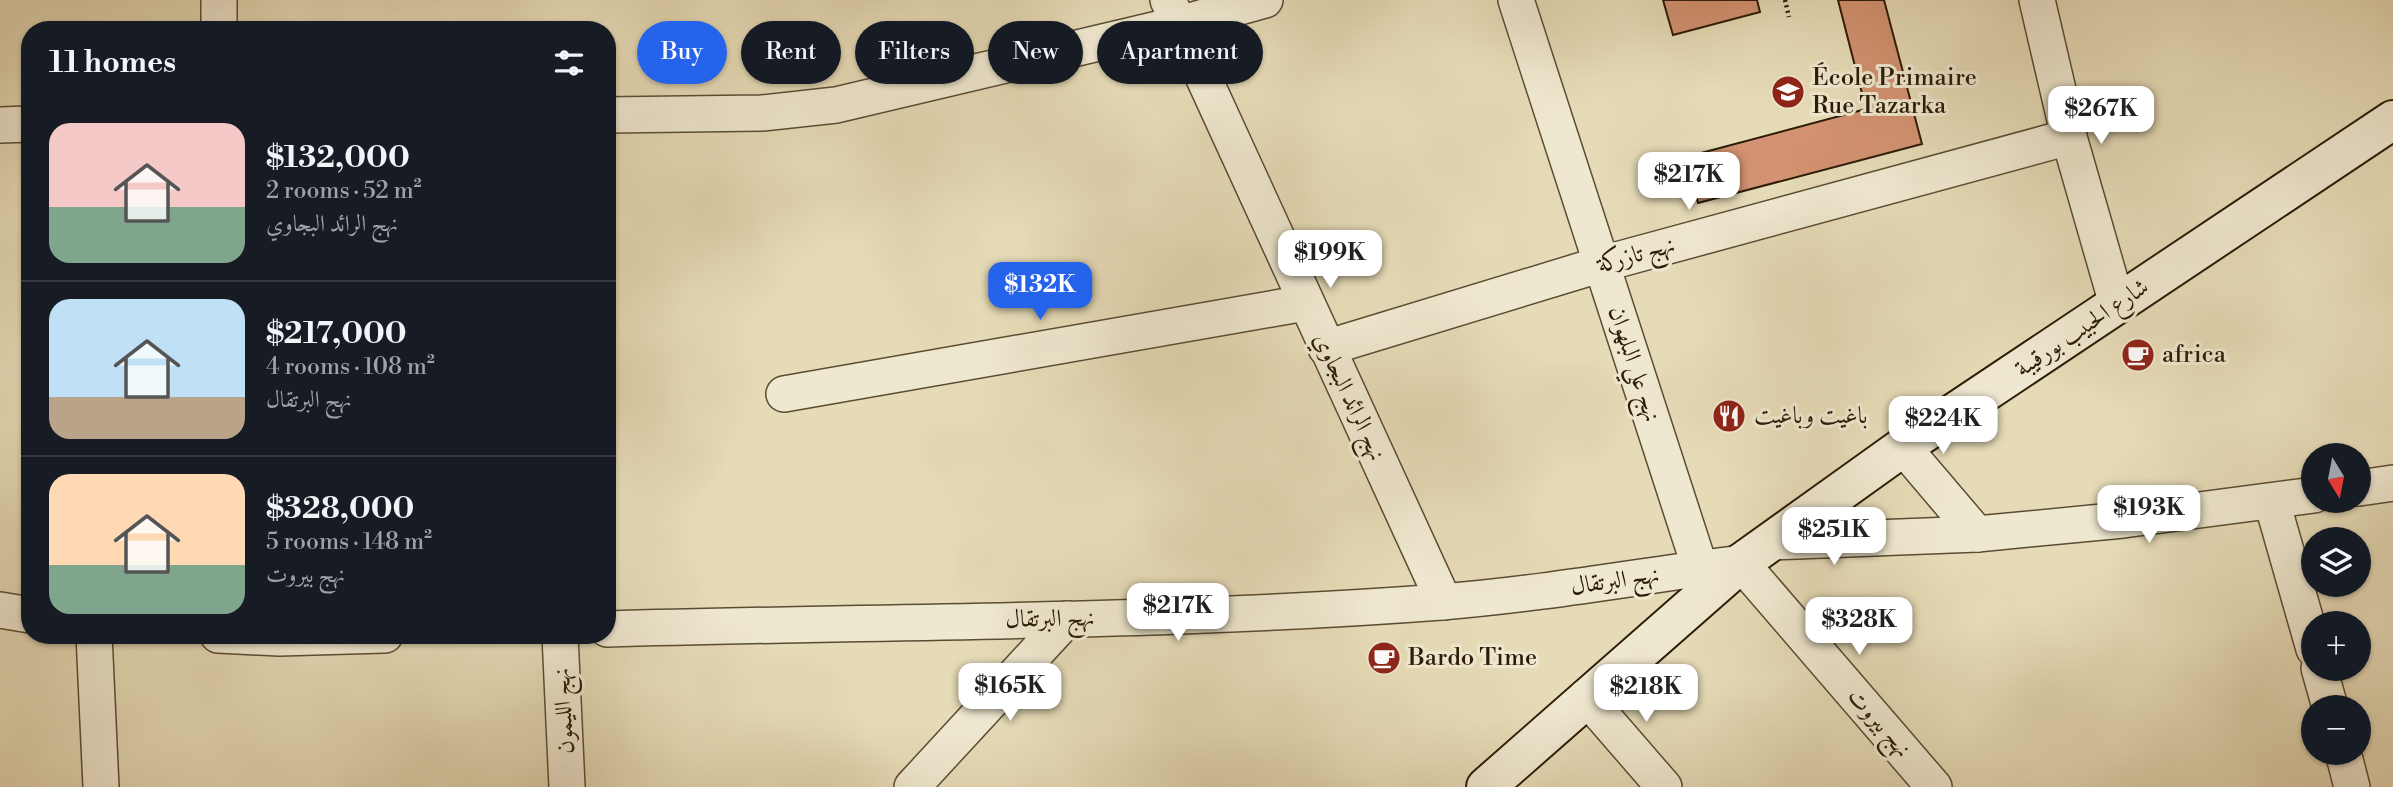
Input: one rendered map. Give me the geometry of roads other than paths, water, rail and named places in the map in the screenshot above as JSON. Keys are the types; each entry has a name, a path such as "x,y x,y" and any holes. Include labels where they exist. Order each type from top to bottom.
{"street":[{"path":"219,0 219,21"},
{"path":"616,115 762,113 836,105 1174,12 1265,0"},
{"name":"نهج علي البلهوان","path":"1516,0 1700,568"},
{"path":"2037,0 2069,137 2118,304"},
{"name":"نهج الرائد البجاوي","path":"1174,12 1444,602"},
{"name":"شارع الحبيب بورقيبة","path":"1486,787 1586,697 1757,552 1903,447 2393,120"},
{"path":"0,125 21,124"},
{"name":"نهج تازركة","path":"1326,348 1602,264 2069,137"},
{"path":"784,394 1305,303"},
{"path":"1903,447 1977,534"},
{"path":"2371,486 2393,483"},
{"name":"نهج البرتقال","path":"616,629 1067,619 1444,602 1700,568 1757,552 1977,534 2301,497"},
{"path":"2272,502 2303,611"},
{"name":"نهج بيروت","path":"1757,552 1934,787"},
{"path":"0,610 21,614"},
{"path":"912,787 1067,619"},
{"path":"94,644 101,787"},
{"name":"نهج الليمون","path":"560,644 567,787"},
{"path":"1586,697 1664,787"},
{"path":"2346,765 2352,787"}],"place":[{"name":"École Primaire Rue Tazarka","path":"1788,92"},
{"name":"africa","path":"2138,355"},
{"name":"باغيت وباغيت","path":"1729,416"},
{"name":"Bardo Time","path":"1384,658"}]}
